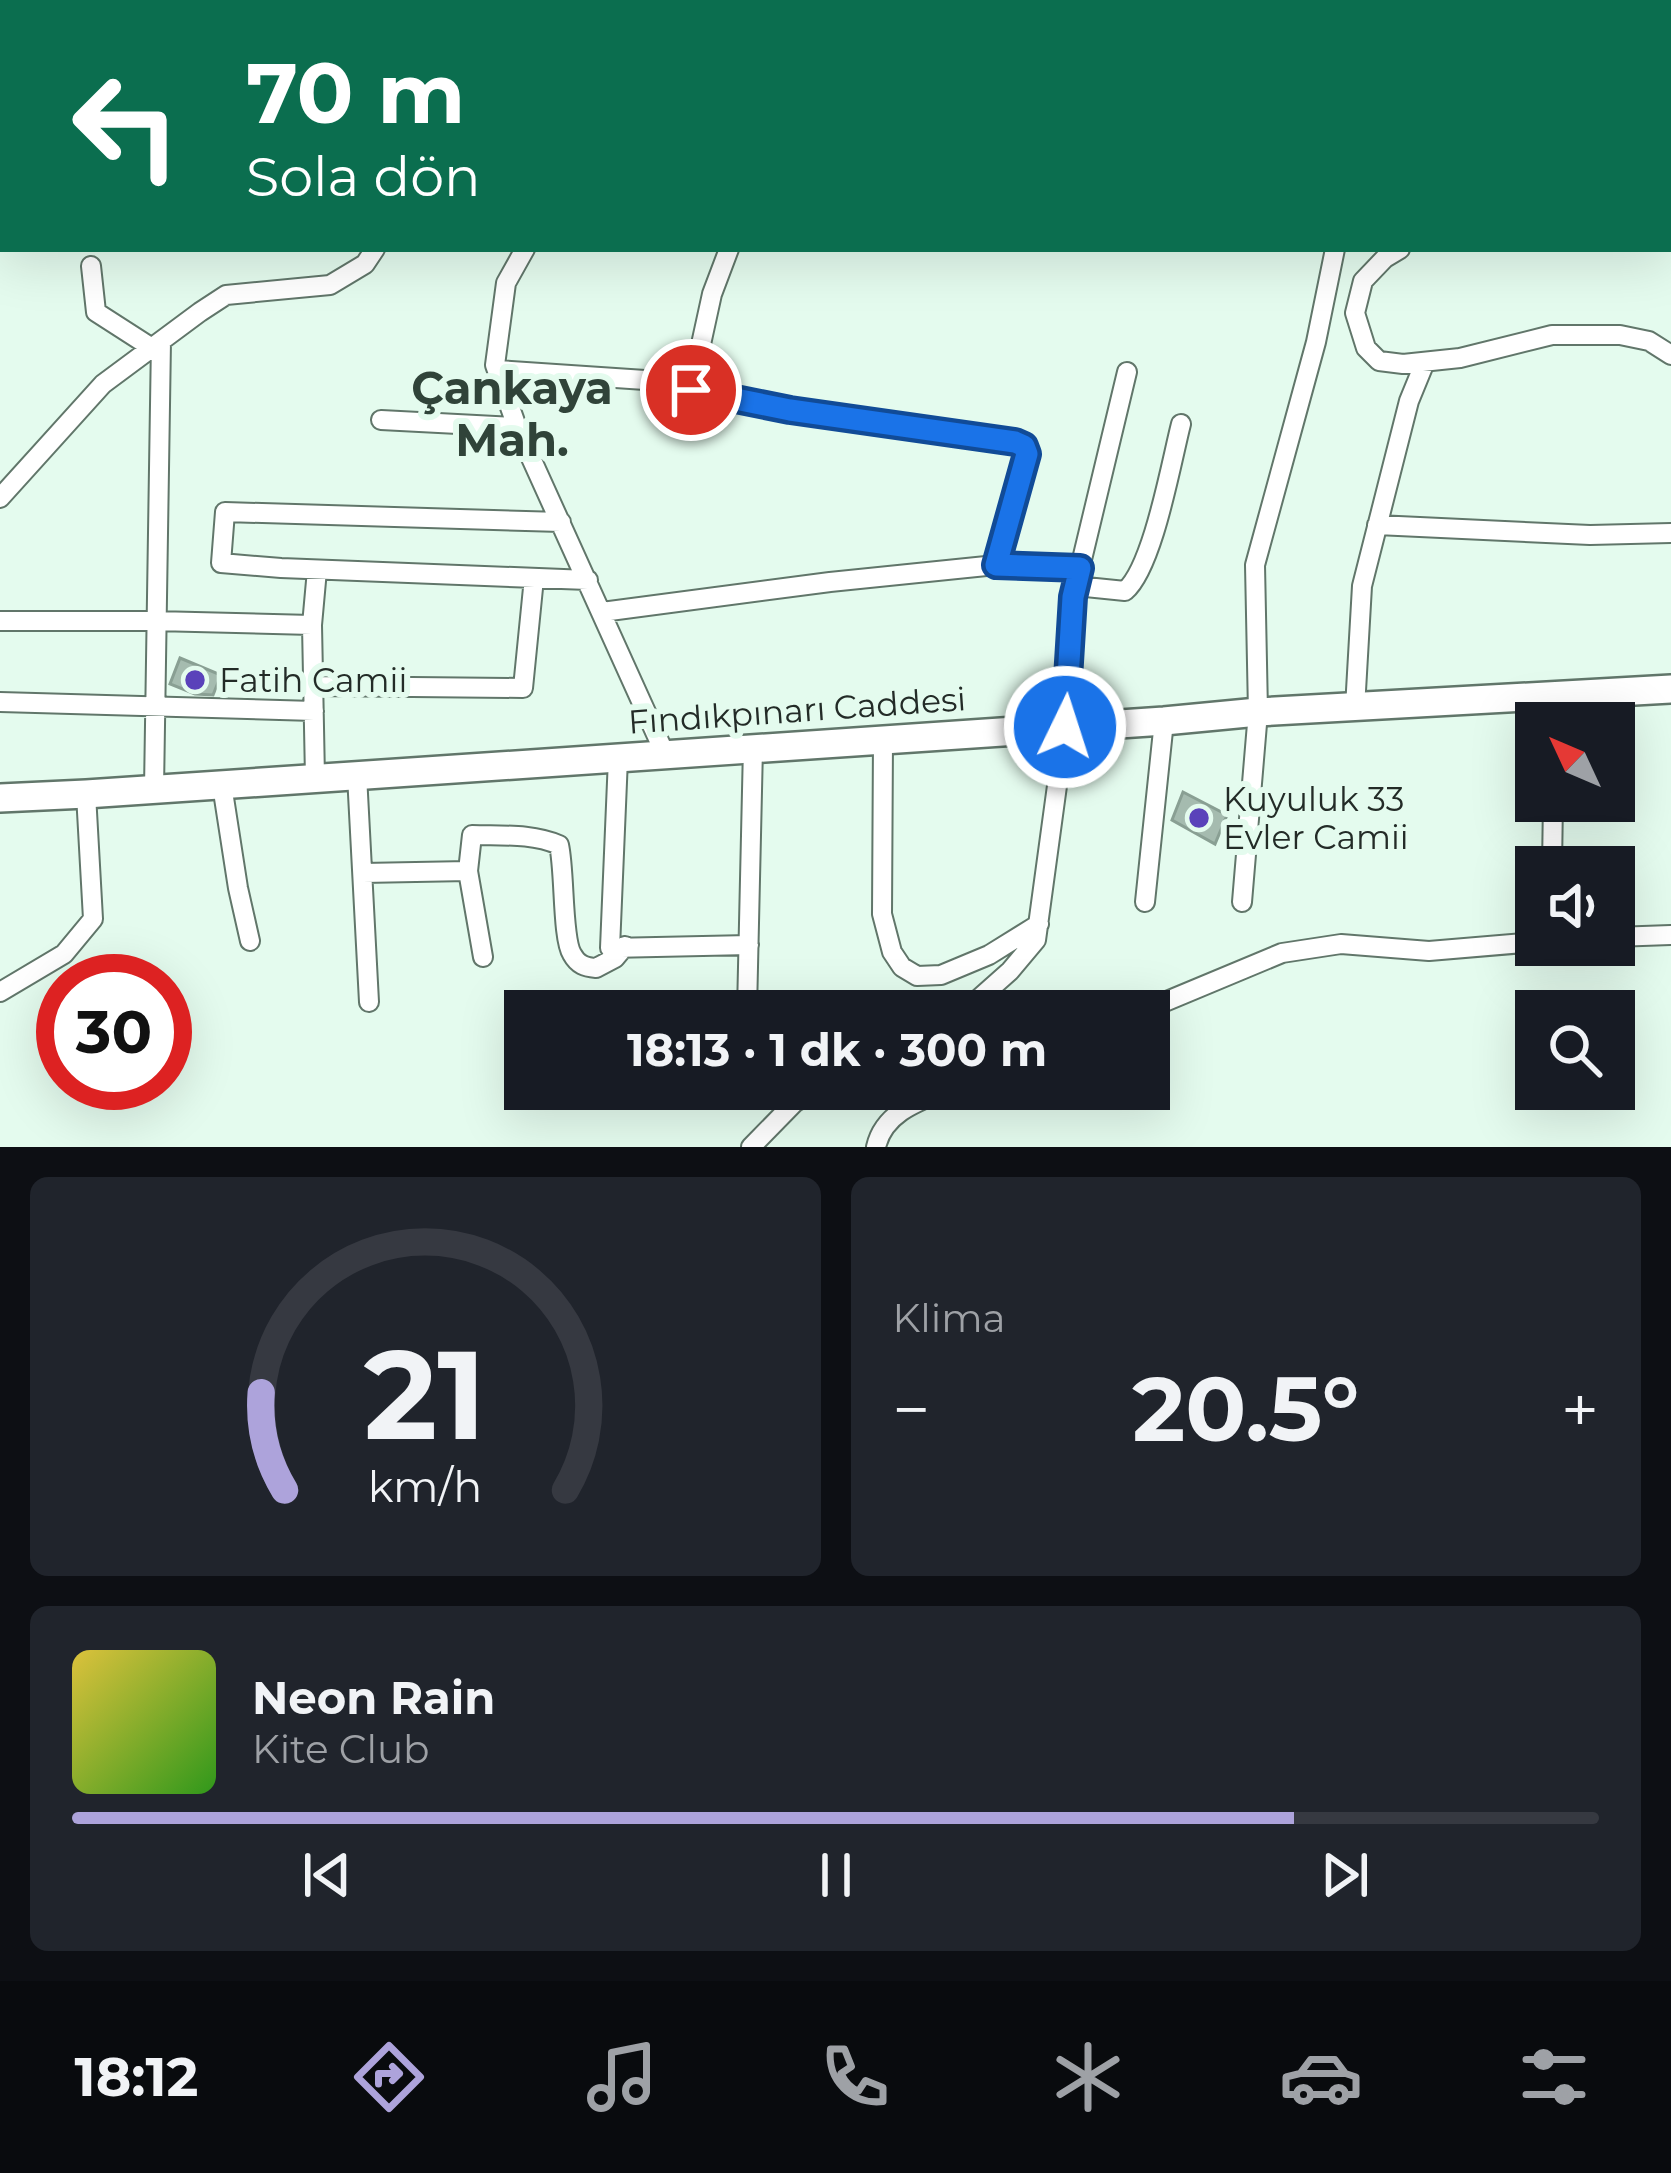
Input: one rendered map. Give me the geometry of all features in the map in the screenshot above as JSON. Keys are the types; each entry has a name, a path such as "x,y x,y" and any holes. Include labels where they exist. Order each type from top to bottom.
{"main road":[{"name":"Fındıkpınarı Caddesi","path":"1594,702 1671,689"},
{"name":"Fındıkpınarı Caddesi","path":"0,798 1258,712 1515,709"}],"street":[{"path":"0,498 103,384 226,295 330,286 365,263 373,252"},
{"path":"523,252 506,283 495,364 518,427 664,754"},
{"path":"691,390 712,294 728,252"},
{"path":"1242,902 1258,712 1255,565 1316,342 1334,252"},
{"path":"1395,252 1363,281 1355,313 1366,348 1379,361 1403,364 1460,358 1552,335 1620,335 1649,340 1671,355"},
{"path":"91,266 96,312 156,344"},
{"path":"154,789 156,344"},
{"path":"1355,709 1362,586 1409,400 1425,362"},
{"path":"497,370 645,380 790,410 1015,442 1027,454 996,565"},
{"path":"989,990 1036,940 1065,727 1078,577 1127,372"},
{"path":"381,420 518,427"},
{"path":"602,612 996,565 1078,577 1124,591 1145,562 1181,424"},
{"path":"561,522 225,512 221,563 588,580"},
{"path":"1377,525 1591,535 1671,533"},
{"path":"315,778 312,625 317,570"},
{"path":"314,686 523,688 534,578"},
{"path":"0,621 312,625"},
{"path":"0,702 314,711"},
{"path":"1144,902 1164,721"},
{"path":"883,740 882,914 892,952 902,967 917,976 941,975 989,955 1039,924"},
{"path":"748,990 753,747"},
{"path":"619,758 610,948 749,945"},
{"path":"357,775 369,1002"},
{"path":"222,785 250,941"},
{"path":"0,992 64,954 93,919 86,794"},
{"path":"482,957 468,871 472,835 520,836 559,845 568,949 580,964 596,968 625,946"},
{"path":"363,873 468,871"},
{"path":"1635,937 1671,935"},
{"path":"1170,1000 1282,953 1341,944 1429,951 1515,944"},
{"path":"751,1147 787,1110"},
{"path":"876,1147 880,1130 903,1110"}],"building":[{"name":"Fatih Camii","path":"180,658 221,675 213,695 170,684"},
{"name":"Kuyuluk 33 Evler Camii","path":"1183,792 1227,815 1215,844 1172,820"}],"place":[{"name":"Fatih Camii","path":"195,680"},
{"name":"Kuyuluk 33 Evler Camii","path":"1199,818"}],"district":[{"name":"Çankaya Mah.","path":"512,414"}],"route":[{"path":"691,390 1024,446 1027,454 996,565 1080,568 1073,597 1065,727"}]}
